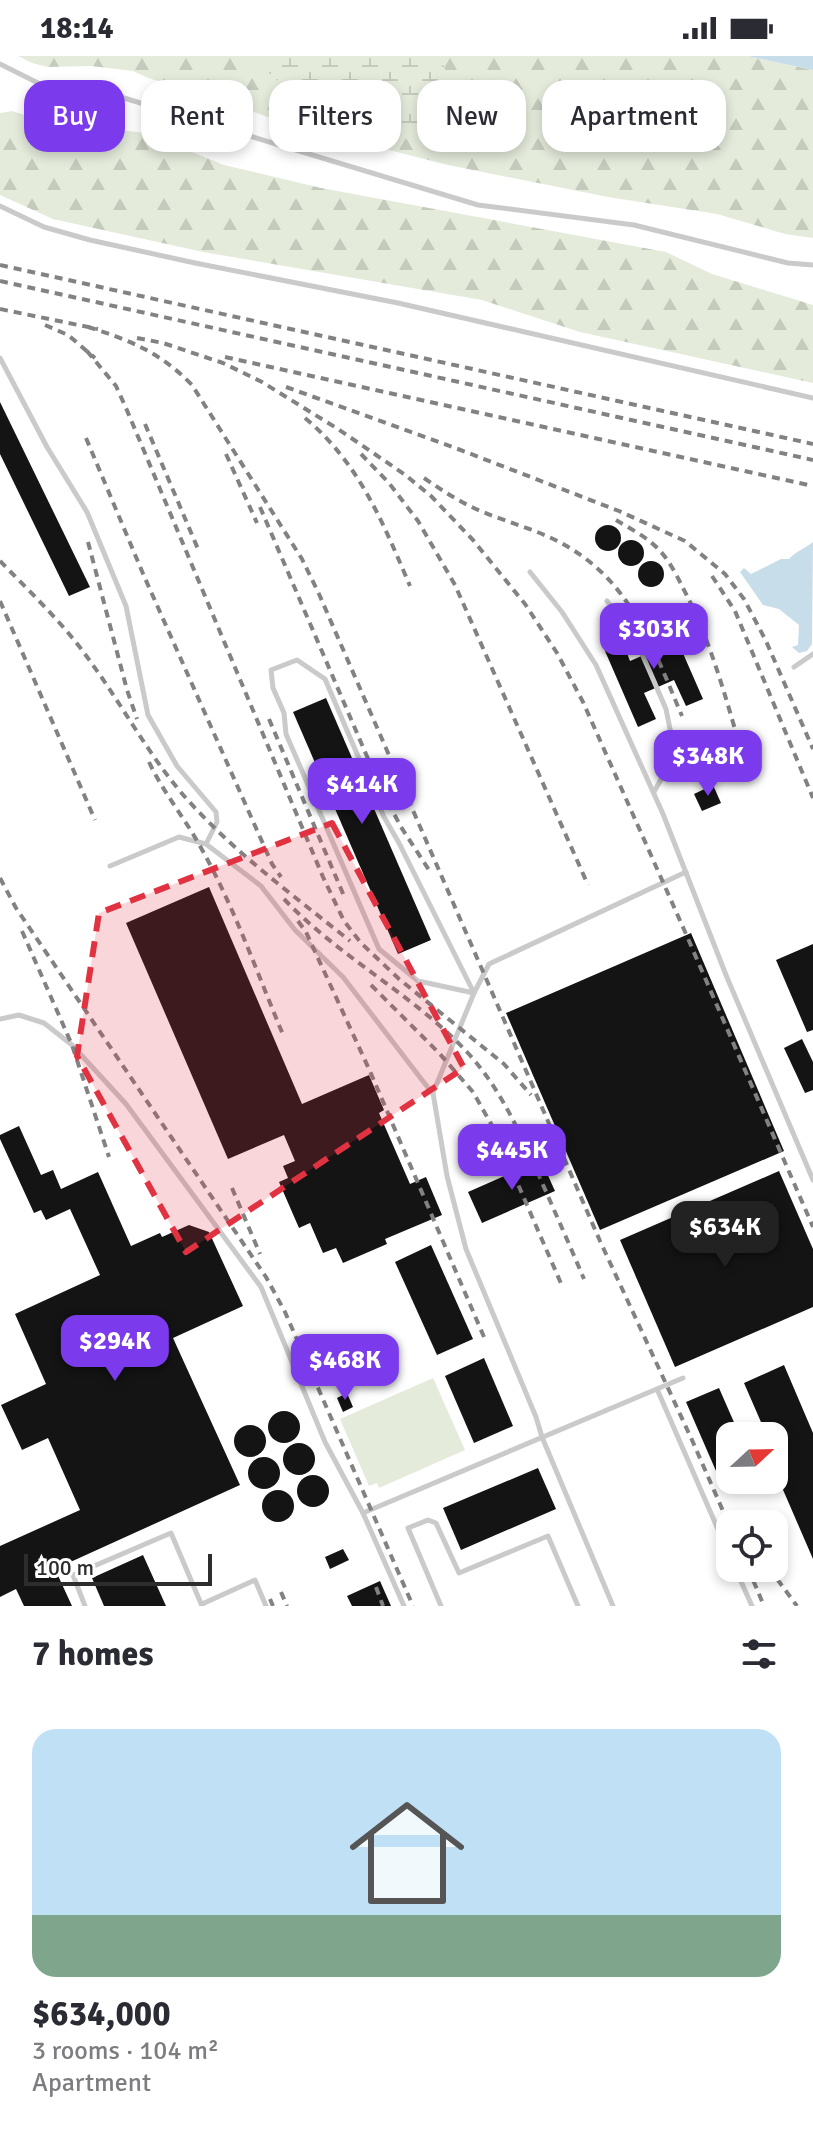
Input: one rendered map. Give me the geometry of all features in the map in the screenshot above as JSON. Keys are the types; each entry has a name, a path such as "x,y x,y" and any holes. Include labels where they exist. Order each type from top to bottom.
{"lane":[{"path":"0,64 48,88 95,100 124,98 478,205 634,225 788,263 813,265"},
{"path":"0,206 61,233 111,245 398,303 813,398"},
{"path":"0,358 93,526 126,606 148,715 177,766 216,812 217,822 206,844"},
{"path":"530,572 562,612 596,665 654,793 726,975 813,1180"},
{"path":"607,601 633,633 666,709 675,754 654,793"},
{"path":"794,667 813,654"},
{"path":"297,660 325,679 384,817 474,993 418,981 379,949 286,734 284,713 273,688 271,670 297,660"},
{"path":"110,866 179,837 206,844 261,886 295,930 343,977 433,1093 447,1176 466,1249 613,1606"},
{"path":"433,1093 489,964 686,872"},
{"path":"0,1019 19,1015 44,1023 72,1045 126,1104 261,1287 325,1442 363,1513 404,1606"},
{"path":"363,1513 683,1378"},
{"path":"657,1389 716,1526"},
{"path":"441,1606 408,1528 428,1520 436,1523 459,1573 548,1536 578,1606"},
{"path":"85,1606 73,1575 171,1533 202,1605 255,1580 266,1606"},
{"path":"741,1582 752,1606"}],"highlighted area":[{"path":"332,823 464,1068 186,1252 77,1056 99,913"}],"green space":[{"path":"18,56 747,56 813,70 813,238 785,234 717,214 608,197 397,152 401,152 401,80 269,80 269,118 253,112 253,80 155,80 133,71 91,66 48,67"},
{"path":"253,56 440,56 448,80 417,80 417,134 401,129 401,80 278,80"},
{"path":"12,111 24,115 24,152 125,152 125,131 141,133 141,152 192,152 224,165 321,188 666,252 712,274 813,305 813,383 580,332 482,300 203,252 53,219 0,195 0,113"},
{"path":"433,1378 465,1450 379,1488 377,1483 369,1486 340,1419"}],"water":[{"path":"747,56 813,56 813,70"},
{"path":"813,542 812,644 807,651 799,653 792,647 798,645 799,625 779,609 763,605 740,572 744,568 751,574 781,559 789,559"}],"building":[{"path":"0,402 90,587 69,596 0,454"},
{"path":"608,525 617,529 621,538 617,547 608,551 599,547 595,538 599,529"},
{"path":"631,540 640,544 644,553 640,562 631,566 622,562 618,553 622,544"},
{"path":"651,561 660,565 664,574 660,583 651,587 642,583 638,574 642,565"},
{"path":"664,610 703,699 686,706 674,680 644,693 656,719 638,727 605,651 623,643 630,661 660,648 647,617"},
{"path":"326,698 431,940 398,954 293,712"},
{"path":"713,785 721,803 702,811 694,794"},
{"path":"209,887 302,1104 369,1075 384,1110 379,1113 410,1184 426,1177 442,1215 385,1239 387,1244 343,1263 336,1248 323,1253 310,1223 299,1228 279,1182 288,1178 283,1166 295,1161 284,1135 228,1159 126,923"},
{"path":"691,933 784,1151 600,1230 506,1013"},
{"path":"813,944 813,1030 807,1032 776,960"},
{"path":"802,1039 813,1062 813,1090 805,1093 784,1048"},
{"path":"19,1126 41,1175 53,1170 61,1189 98,1172 131,1246 189,1225 209,1232 243,1306 173,1338 240,1485 55,1569 72,1606 24,1606 16,1589 0,1597 0,1546 80,1510 48,1438 22,1450 1,1405 46,1384 15,1314 100,1275 70,1209 46,1220 41,1210 34,1213 0,1139 0,1135"},
{"path":"541,1160 555,1191 482,1223 468,1192"},
{"path":"779,1171 813,1249 813,1307 675,1367 620,1240"},
{"path":"431,1245 473,1339 437,1355 395,1262"},
{"path":"484,1358 513,1426 474,1443 445,1376"},
{"path":"784,1365 813,1433 813,1559 785,1494 788,1494 788,1422 761,1422 744,1383"},
{"path":"719,1388 734,1422 716,1422 716,1471 686,1402"},
{"path":"347,1393 353,1407 343,1412 337,1398"},
{"path":"284,1411 296,1415 300,1427 296,1439 284,1443 272,1439 268,1427 272,1415"},
{"path":"250,1425 262,1429 266,1441 262,1453 250,1457 238,1453 234,1441 238,1429"},
{"path":"299,1443 311,1447 315,1459 311,1471 299,1475 287,1471 283,1459 287,1447"},
{"path":"264,1457 276,1461 280,1473 276,1485 264,1489 252,1485 248,1473 252,1461"},
{"path":"538,1468 556,1509 461,1550 443,1508"},
{"path":"313,1475 325,1479 329,1491 325,1503 313,1507 301,1503 297,1491 301,1479"},
{"path":"278,1490 290,1494 294,1506 290,1518 278,1522 266,1518 262,1506 266,1494"},
{"path":"343,1549 349,1560 330,1569 325,1557"},
{"path":"143,1555 166,1606 104,1606 92,1578"},
{"path":"380,1581 391,1606 352,1606 347,1596"}],"railway":[{"path":"0,265 813,444"},
{"path":"0,281 813,460"},
{"path":"0,309 98,329"},
{"path":"45,325 68,335 95,358"},
{"path":"88,327 144,349 169,364 192,385 302,559 600,1241 723,1510"},
{"path":"137,338 163,343 223,363 262,382 404,474 431,496 473,540 525,604 557,653 583,702 813,1227"},
{"path":"87,351 116,386 126,408 344,921 361,943 399,979 504,1064 531,1095"},
{"path":"225,357 813,486"},
{"path":"286,387 619,511 685,541 725,574 744,599 766,641 813,749"},
{"path":"305,418 341,455 355,475 379,517 410,586"},
{"path":"145,424 198,549"},
{"path":"86,438 144,576 272,864 281,877"},
{"path":"226,454 257,523"},
{"path":"361,454 389,483 418,521 455,585 588,885"},
{"path":"424,478 475,508 563,544 594,565 612,583 640,624 682,716"},
{"path":"260,507 381,789 431,873"},
{"path":"616,520 656,547 676,574 709,647 741,750"},
{"path":"88,542 137,719"},
{"path":"0,561 80,647 154,756 197,810 252,862 350,941"},
{"path":"712,576 735,611 813,798"},
{"path":"0,601 95,820"},
{"path":"269,719 344,896"},
{"path":"149,762 212,869 284,1037"},
{"path":"0,878 16,908 266,1277 285,1312 413,1606"},
{"path":"284,899 328,939 424,1012 479,1066 517,1128 584,1279"},
{"path":"298,921 306,932 369,1069 484,1337"},
{"path":"22,931 72,1045 109,1157"},
{"path":"371,985 473,1092 494,1129 563,1288"},
{"path":"232,1188 260,1254"},
{"path":"754,1582 764,1606"},
{"path":"779,1582 797,1606"},
{"path":"376,1587 383,1606"},
{"path":"281,1592 287,1606"},
{"path":"270,1599 273,1606"}]}
